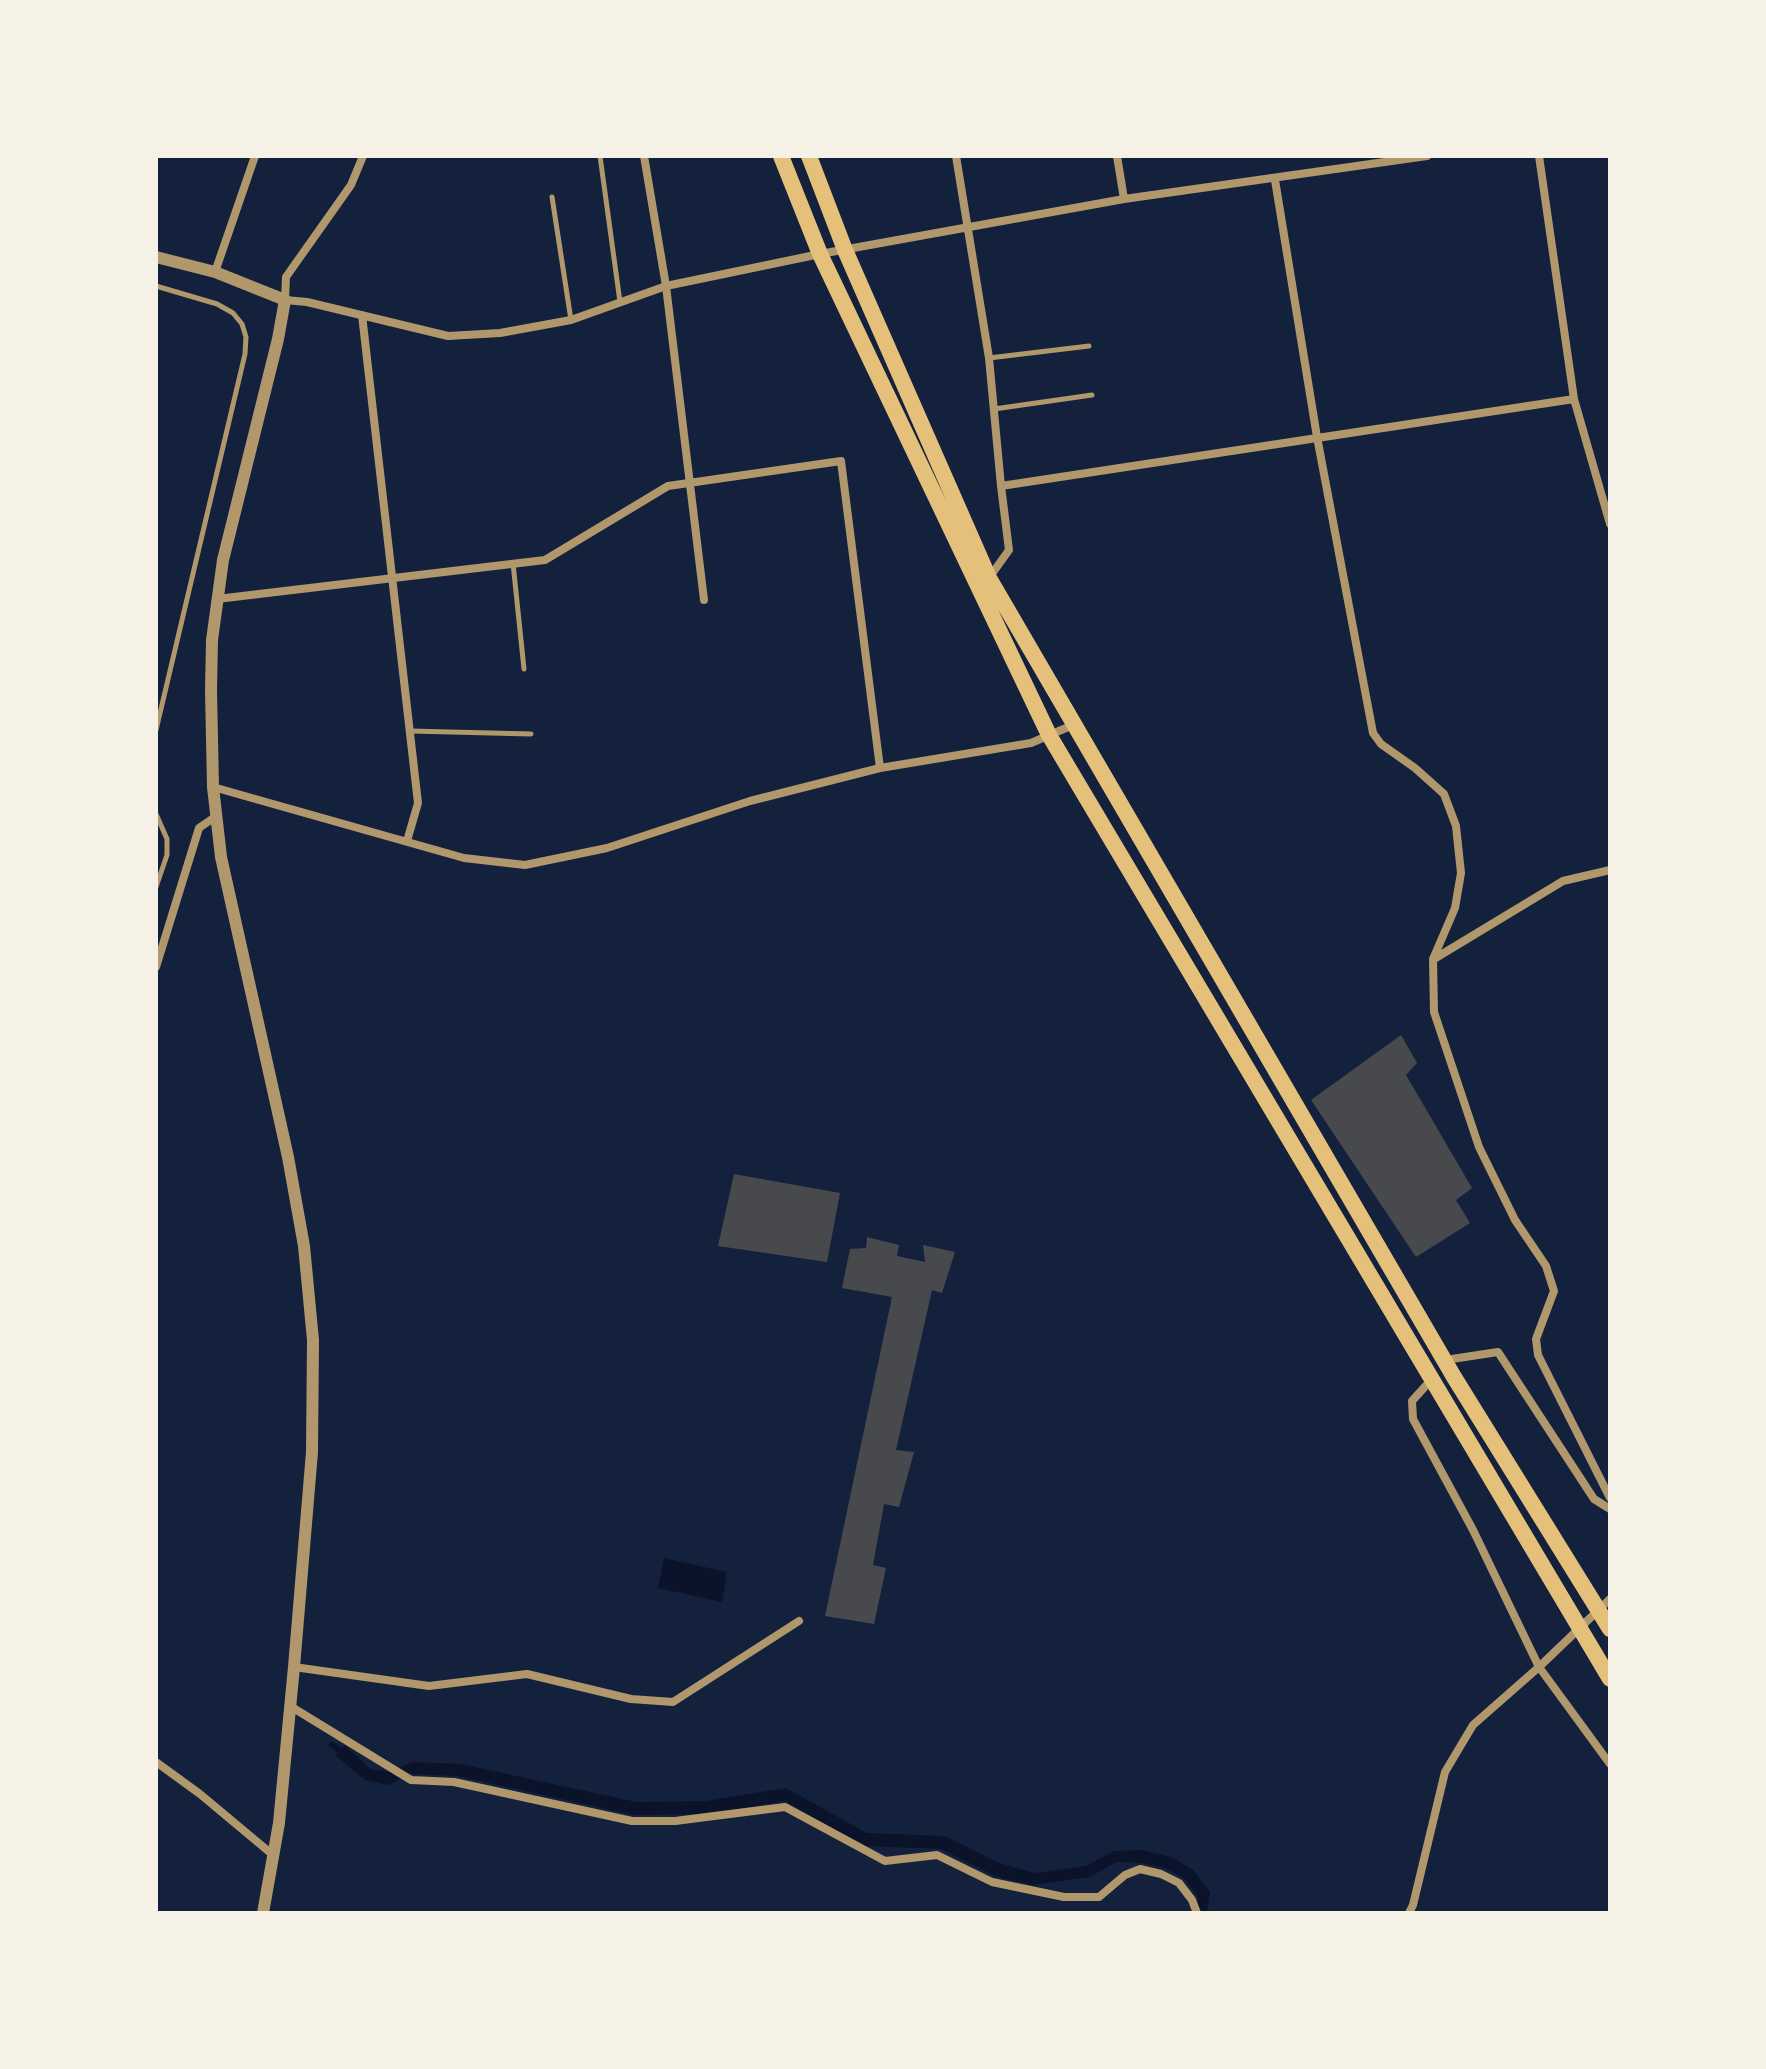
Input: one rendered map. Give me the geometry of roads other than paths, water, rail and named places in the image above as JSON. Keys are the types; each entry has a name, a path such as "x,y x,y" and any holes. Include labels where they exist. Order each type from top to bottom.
{"main road":[{"path":"781,156 820,254 1049,735 1610,1679"},
{"path":"809,156 845,250 989,578 1444,1360 1610,1629"}],"street":[{"path":"215,272 255,156"},
{"path":"263,1913 279,1823 294,1667 312,1452 313,1340 304,1246 288,1157 221,857 213,787 211,690 217,599 285,300 286,277 351,185 363,156"},
{"path":"644,156 666,286 704,600"},
{"path":"956,156 989,358 1009,550 989,578"},
{"path":"1117,156 1124,199"},
{"path":"156,257 215,272 285,300 307,302 448,336 500,333 571,320 666,286 820,254 1124,199 1275,180 1384,159 1427,156"},
{"path":"1539,156 1574,399 1610,524"},
{"path":"1275,180 1317,437 1373,733 1381,744 1444,794 1456,826 1461,873 1455,908 1433,959 1434,1012 1479,1147 1515,1220 1546,1266 1554,1291 1536,1339 1538,1355 1610,1498"},
{"path":"362,315 418,803 407,841"},
{"path":"1001,486 1574,399"},
{"path":"217,599 545,560 668,486 841,461 880,768"},
{"path":"213,787 464,858 525,865 607,848 750,801 880,768 1031,743 1073,725"},
{"path":"156,967 199,828 215,817"},
{"path":"1433,959 1563,881 1610,870"},
{"path":"1444,1360 1498,1352 1594,1499 1610,1509"},
{"path":"1431,1380 1412,1401 1413,1419 1473,1530 1539,1667 1610,1764"},
{"path":"1409,1913 1445,1772 1473,1725 1610,1599"},
{"path":"294,1667 429,1686 527,1674 631,1699 673,1702 799,1621"},
{"path":"290,1706 411,1780 454,1782 632,1821 675,1821 785,1807 885,1861 937,1855 992,1882 1064,1897 1099,1897 1125,1875 1140,1869 1161,1874 1179,1883 1192,1900 1197,1913"},
{"path":"156,1762 273,1855"}],"lane":[{"path":"600,156 620,303"},
{"path":"552,197 571,320"},
{"path":"156,286 217,304 233,313 242,324 246,337 242,369 156,730"},
{"path":"989,358 1089,346"},
{"path":"994,409 1092,395"},
{"path":"513,563 524,669"},
{"path":"410,731 531,734"},
{"path":"156,814 167,839 167,855 156,887"}],"water":[{"path":"664,1558 727,1572 722,1602 658,1588"},
{"path":"345,1745 370,1769 391,1772 412,1762 461,1764 636,1802 705,1801 786,1788 867,1833 945,1836 999,1863 1035,1873 1086,1866 1114,1851 1142,1850 1172,1857 1193,1870 1210,1892 1207,1913 1196,1913 1198,1897 1184,1878 1165,1868 1141,1863 1116,1862 1090,1877 1032,1885 995,1876 941,1849 864,1846 785,1801 707,1814 634,1815 457,1776 411,1774 388,1785 365,1780 336,1756"}],"waterway":[{"path":"332,1745 345,1754"}]}
